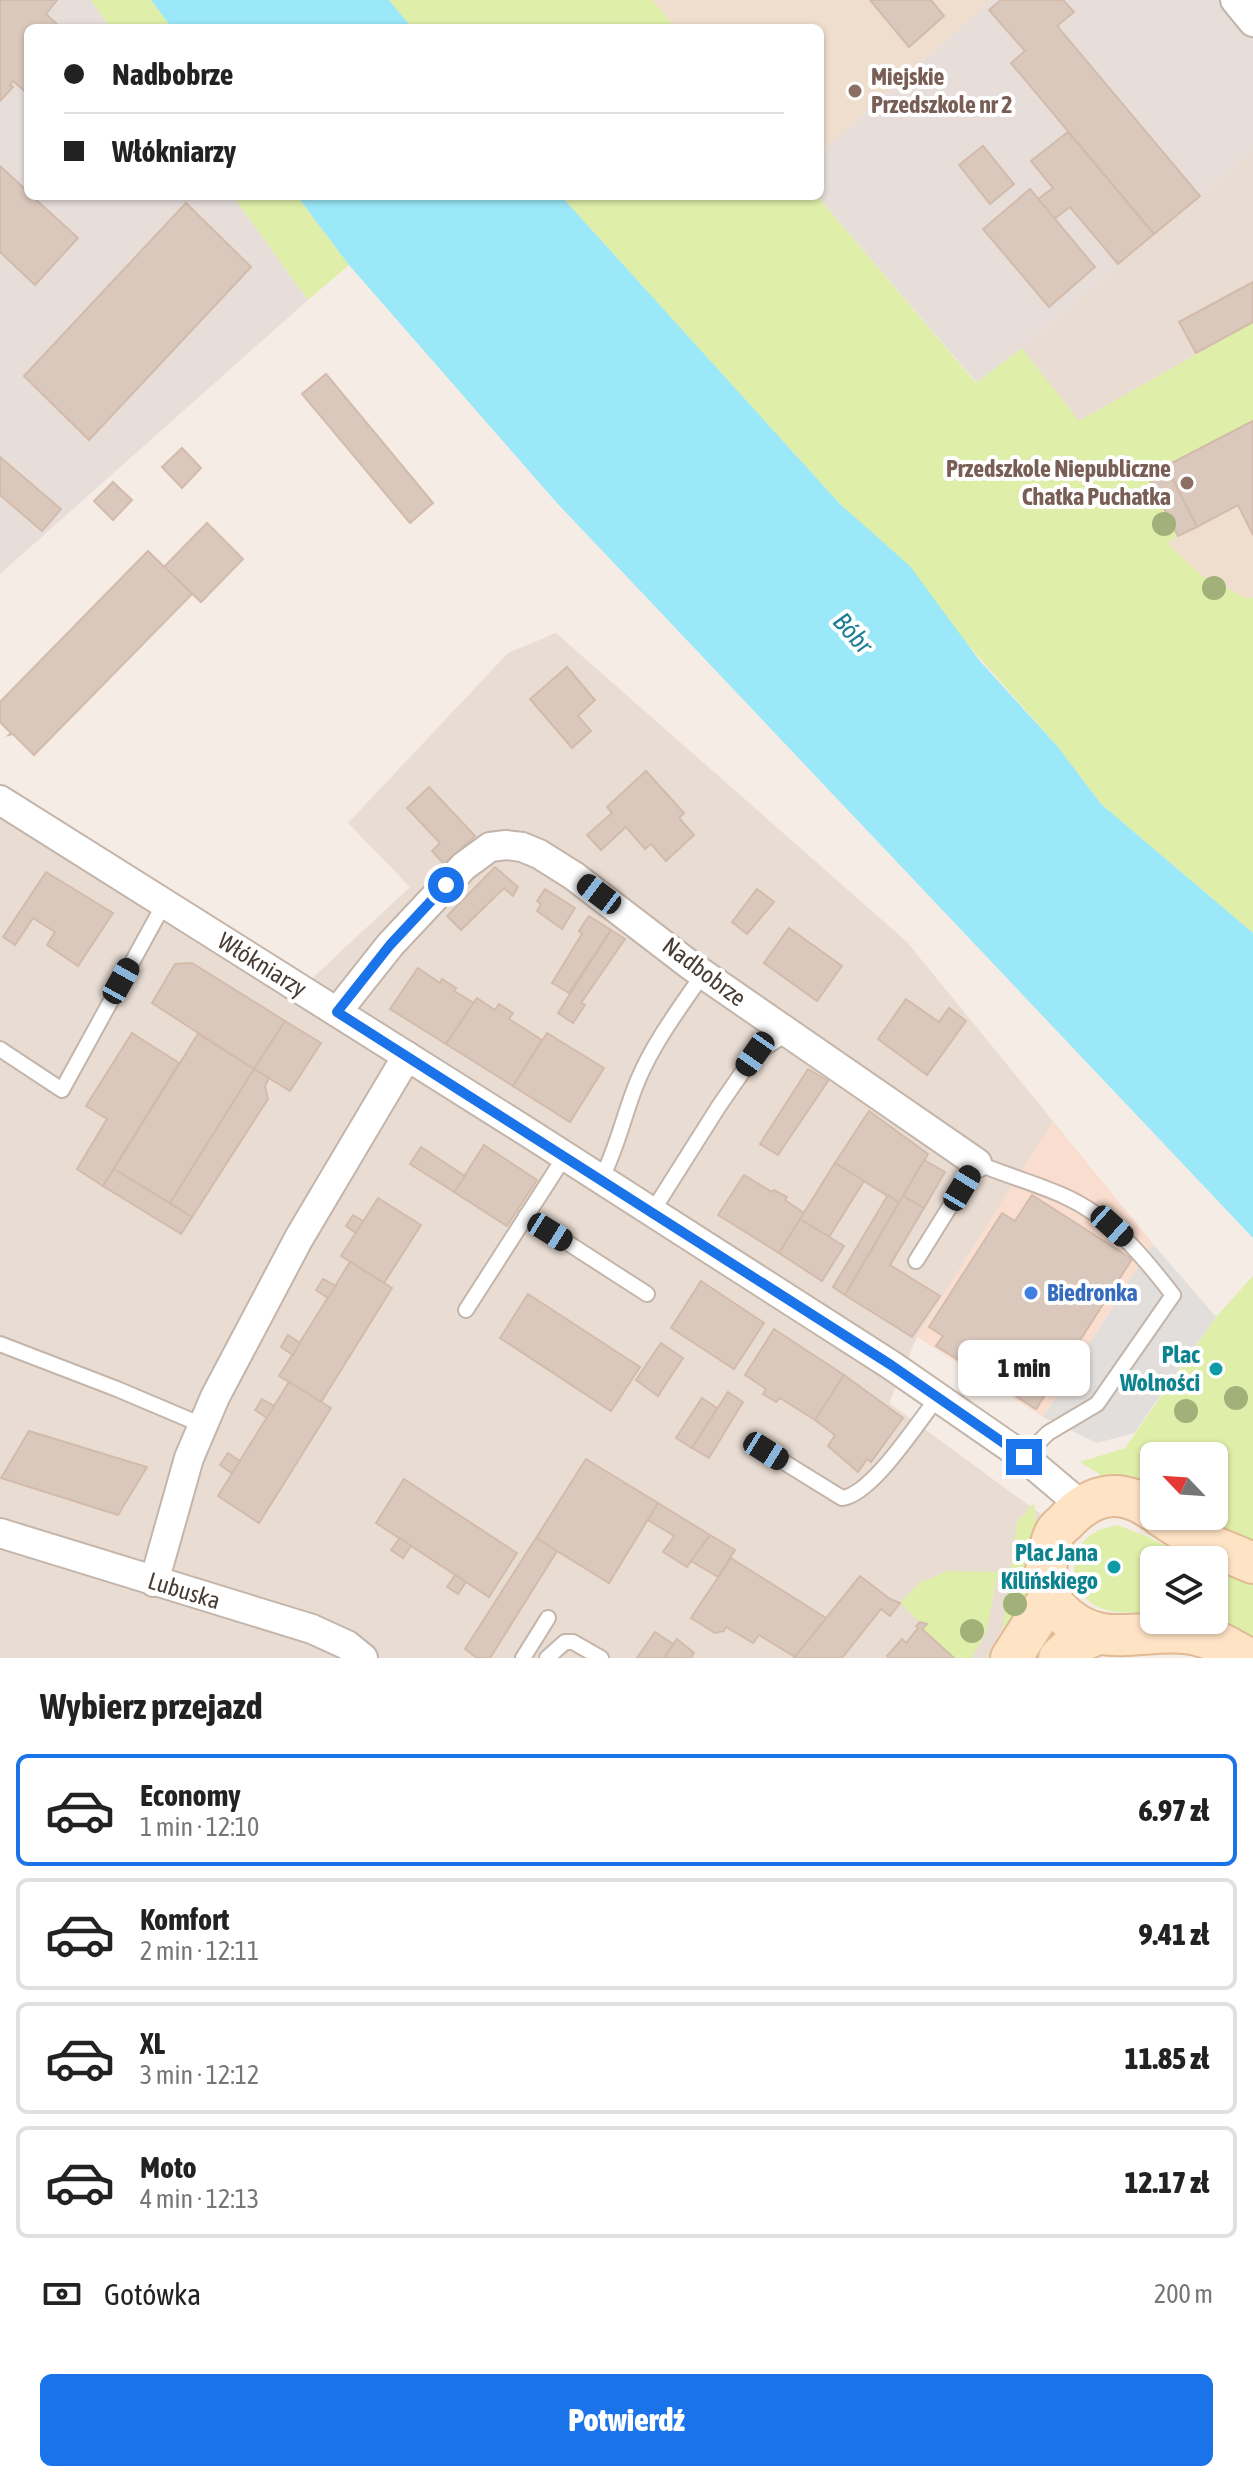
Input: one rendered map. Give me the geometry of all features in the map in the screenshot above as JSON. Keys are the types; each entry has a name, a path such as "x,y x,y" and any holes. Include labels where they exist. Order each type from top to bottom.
{"main road":[{"path":"1140,1501 1121,1495 1102,1497 1081,1505 1055,1533 1046,1568 1046,1583 1054,1606 1070,1622 1098,1634 1135,1637 1160,1632 1188,1633 1218,1642 1247,1658"},
{"path":"1183,1530 1198,1540 1253,1563"},
{"path":"1011,1658 1050,1597"},
{"path":"1059,1658 1074,1644 1098,1634"}],"street":[{"path":"1235,0 1253,22"},
{"name":"Włókniarzy","path":"0,800 565,1156 938,1397 1024,1457 1081,1505"},
{"name":"Nadbobrze","path":"337,1012 390,945 464,866 490,847 506,845 539,854 574,876 703,974 977,1163"},
{"path":"154,1582 189,1458 202,1425 299,1238 407,1056"},
{"name":"Lubuska","path":"0,1533 312,1629 347,1645 363,1658"}],"lane":[{"path":"0,1049 62,1090 164,904"},
{"path":"601,1179 613,1156 647,1060 703,974"},
{"path":"652,1212 755,1054 788,1033"},
{"path":"466,1310 565,1156"},
{"path":"916,1261 977,1163"},
{"name":"Nadbobrze","path":"977,1163 1054,1191 1090,1209 1138,1250 1173,1295 1097,1404 1048,1433 1024,1457"},
{"path":"526,1216 647,1294"},
{"path":"0,1344 202,1425"},
{"path":"766,1451 842,1498 853,1497 869,1486 938,1397"},
{"path":"523,1658 548,1618"},
{"path":"547,1658 565,1642 573,1642 601,1658"}],"shaded area":[{"path":"0,0 91,0 108,24 24,24 24,200 236,200 308,300 0,574"},
{"name":"Miejskie Przedszkole nr 2","path":"652,0 991,0 824,149 824,24 673,24"},
{"path":"991,0 1234,0 1253,23 1253,150 977,383 820,200 824,200 824,149"},
{"path":"1253,150 1253,322 1078,422 1022,348"},
{"name":"Przedszkole Niepubliczne Chatka Puchatka","path":"1253,322 1253,634 1167,549 1078,422"},
{"path":"556,633 907,942 1053,1121 917,1337 889,1403 1050,1521 998,1658 0,1658 0,792 305,985 410,887 348,823 508,653"},
{"name":"Biedronka","path":"1053,1121 1153,1244 1043,1417 917,1337"},
{"path":"1153,1244 1216,1317 1134,1433 1097,1443 1043,1417"}],"green space":[{"path":"91,0 151,0 169,24 108,24"},
{"path":"389,0 652,0 673,24 409,24"},
{"path":"236,200 300,200 349,265 308,300"},
{"path":"565,200 820,200 976,383 1022,348 1079,421 1253,322 1253,421 1147,475 1178,536 1167,543 1202,576 1248,599 1253,597 1253,933 1101,804 1058,747 870,533 840,504"},
{"name":"Plac Wolności","path":"1253,1276 1253,1544 1218,1530 1228,1530 1228,1442 1140,1442 1140,1489 1109,1480 1080,1462 1125,1448 1216,1317"},
{"path":"1034,1503 1037,1531 1031,1599 1000,1647 1017,1522"},
{"name":"Plac Jana Kilińskiego","path":"1117,1525 1166,1546 1140,1546 1140,1613 1103,1609 1082,1594 1074,1571 1075,1559 1088,1538 1099,1530"},
{"path":"947,1571 998,1572 986,1633 971,1658 954,1658 922,1629 926,1624 922,1624 900,1603 919,1583"},
{"path":"1228,1575 1253,1583 1253,1644 1228,1629"}],"water":[{"path":"151,0 389,0 409,24 169,24"},
{"name":"Bóbr","path":"300,200 565,200 840,504 910,566 979,660 1058,747 1101,804 1253,933 1253,1238 557,503 349,265"}],"building":[{"path":"0,0 57,0 46,14 57,24 24,24 24,91 13,81 10,85 13,87 0,101"},
{"path":"870,0 931,0 944,16 909,47"},
{"path":"1001,0 1063,0 1074,12 1057,26 1200,196 1154,234 1011,63 1025,51 989,10"},
{"path":"1068,132 1154,234 1118,264 1070,207 1054,219 1038,199 1053,188 1031,161"},
{"path":"983,146 1014,184 990,204 959,165"},
{"path":"0,166 24,188 24,200 36,200 78,238 35,285 0,252"},
{"path":"1030,189 1095,267 1049,307 983,229"},
{"path":"186,203 251,267 89,440 24,376"},
{"path":"1253,282 1253,322 1196,353 1179,322"},
{"path":"326,374 433,503 410,523 302,394"},
{"path":"1253,421 1253,535 1238,505 1197,527 1166,466"},
{"path":"182,448 201,468 182,488 162,467"},
{"path":"0,457 61,509 42,531 0,495"},
{"path":"1166,466 1197,527 1178,536 1147,475"},
{"path":"113,482 132,500 113,520 94,501"},
{"path":"207,523 243,559 201,602 164,567"},
{"path":"148,551 192,594 34,755 13,734 9,735 11,733 0,722 0,702"},
{"path":"567,667 595,700 578,716 591,731 572,748 530,699"},
{"path":"646,771 684,813 679,818 694,835 666,861 651,844 645,849 626,827 601,850 587,835 612,813 607,807"},
{"path":"429,787 475,836 444,864 432,851 440,843 407,808"},
{"path":"495,867 518,887 513,896 504,888 461,930 447,916"},
{"path":"46,872 113,913 78,966 47,945 55,932 33,918 15,945 3,937"},
{"path":"545,889 575,908 562,929 537,911 541,904 537,901"},
{"path":"757,889 774,902 747,934 732,922"},
{"path":"589,916 611,930 569,993 552,983 582,934 579,931"},
{"path":"789,928 842,966 817,1001 764,963"},
{"path":"611,930 625,939 581,1003 585,1005 573,1023 558,1013"},
{"path":"192,963 285,1021 254,1069 152,1003 175,964"},
{"path":"418,968 440,983 442,979 474,1003 446,1044 390,1009"},
{"path":"477,998 495,1010 499,1004 513,1013 509,1019 542,1040 513,1086 446,1044"},
{"path":"906,999 939,1022 949,1008 966,1021 927,1075 878,1039"},
{"path":"285,1021 321,1043 290,1091 254,1069"},
{"path":"132,1033 179,1063 103,1186 77,1169 107,1119 86,1106"},
{"path":"547,1033 604,1068 570,1122 513,1086"},
{"path":"198,1034 254,1069 170,1203 114,1169"},
{"path":"254,1069 269,1078 265,1086 268,1099 192,1217 170,1203"},
{"path":"808,1069 828,1081 778,1155 760,1144"},
{"path":"869,1111 928,1154 899,1203 835,1163"},
{"path":"484,1145 537,1180 507,1226 454,1192"},
{"path":"421,1147 465,1176 454,1192 410,1164"},
{"path":"924,1160 945,1172 924,1208 903,1196"},
{"path":"835,1163 864,1181 829,1237 800,1219"},
{"path":"114,1169 192,1217 181,1234 103,1186"},
{"path":"744,1175 787,1197 785,1200 804,1213 779,1253 718,1215"},
{"path":"888,1195 899,1203 845,1295 833,1287"},
{"name":"Biedronka","path":"1032,1195 1132,1259 1036,1409 936,1346 943,1336 929,1327 1002,1213 1015,1221"},
{"path":"903,1196 924,1208 890,1265 940,1296 912,1337 845,1295"},
{"path":"378,1198 421,1225 384,1283 341,1256"},
{"path":"353,1215 363,1221 356,1233 346,1226"},
{"path":"800,1219 844,1246 822,1281 779,1253"},
{"path":"350,1262 392,1288 321,1402 279,1376"},
{"path":"323,1279 336,1286 328,1298 316,1290"},
{"path":"701,1281 764,1323 734,1369 671,1328"},
{"path":"528,1294 640,1367 611,1411 500,1338"},
{"path":"774,1329 844,1375 815,1420 780,1398 776,1402 763,1394 766,1389 745,1375"},
{"path":"288,1335 300,1343 293,1355 281,1347"},
{"path":"661,1343 683,1358 658,1396 636,1380"},
{"path":"844,1375 903,1418 871,1462 867,1459 858,1472 828,1446 835,1435 815,1420"},
{"path":"289,1382 331,1408 259,1523 218,1496"},
{"path":"728,1392 743,1402 709,1458 692,1448"},
{"path":"702,1398 717,1408 692,1448 676,1438"},
{"path":"262,1399 274,1406 267,1418 255,1410"},
{"path":"29,1431 147,1467 118,1515 1,1478"},
{"path":"228,1453 240,1461 232,1473 220,1465"},
{"path":"586,1459 658,1503 609,1583 536,1538"},
{"path":"404,1479 517,1553 489,1597 376,1523"},
{"path":"658,1503 710,1535 687,1567 663,1552 674,1536 648,1520"},
{"path":"710,1535 735,1550 718,1577 691,1561"},
{"path":"400,1538 411,1546 403,1558 391,1550"},
{"path":"536,1538 557,1551 490,1658 477,1658 465,1649"},
{"path":"731,1558 826,1618 795,1657 759,1635 753,1643 726,1627 724,1631 715,1633 691,1618"},
{"path":"455,1575 466,1582 458,1594 447,1587"},
{"path":"860,1576 900,1603 890,1616 881,1609 842,1658 794,1658"},
{"path":"920,1622 927,1624 922,1629 954,1658 887,1656 902,1639 906,1643"},
{"path":"655,1632 673,1644 664,1658 637,1658"},
{"path":"677,1639 694,1653 691,1658 664,1658"}],"place":[{"name":"Miejskie Przedszkole nr 2","path":"855,91"},
{"name":"Przedszkole Niepubliczne Chatka Puchatka","path":"1187,483"},
{"name":"Biedronka","path":"1031,1293"},
{"name":"Plac Wolności","path":"1216,1369"},
{"name":"Plac Jana Kilińskiego","path":"1114,1567"}],"route":[{"path":"446,885 390,945 337,1012 891,1365 1024,1457"}]}
